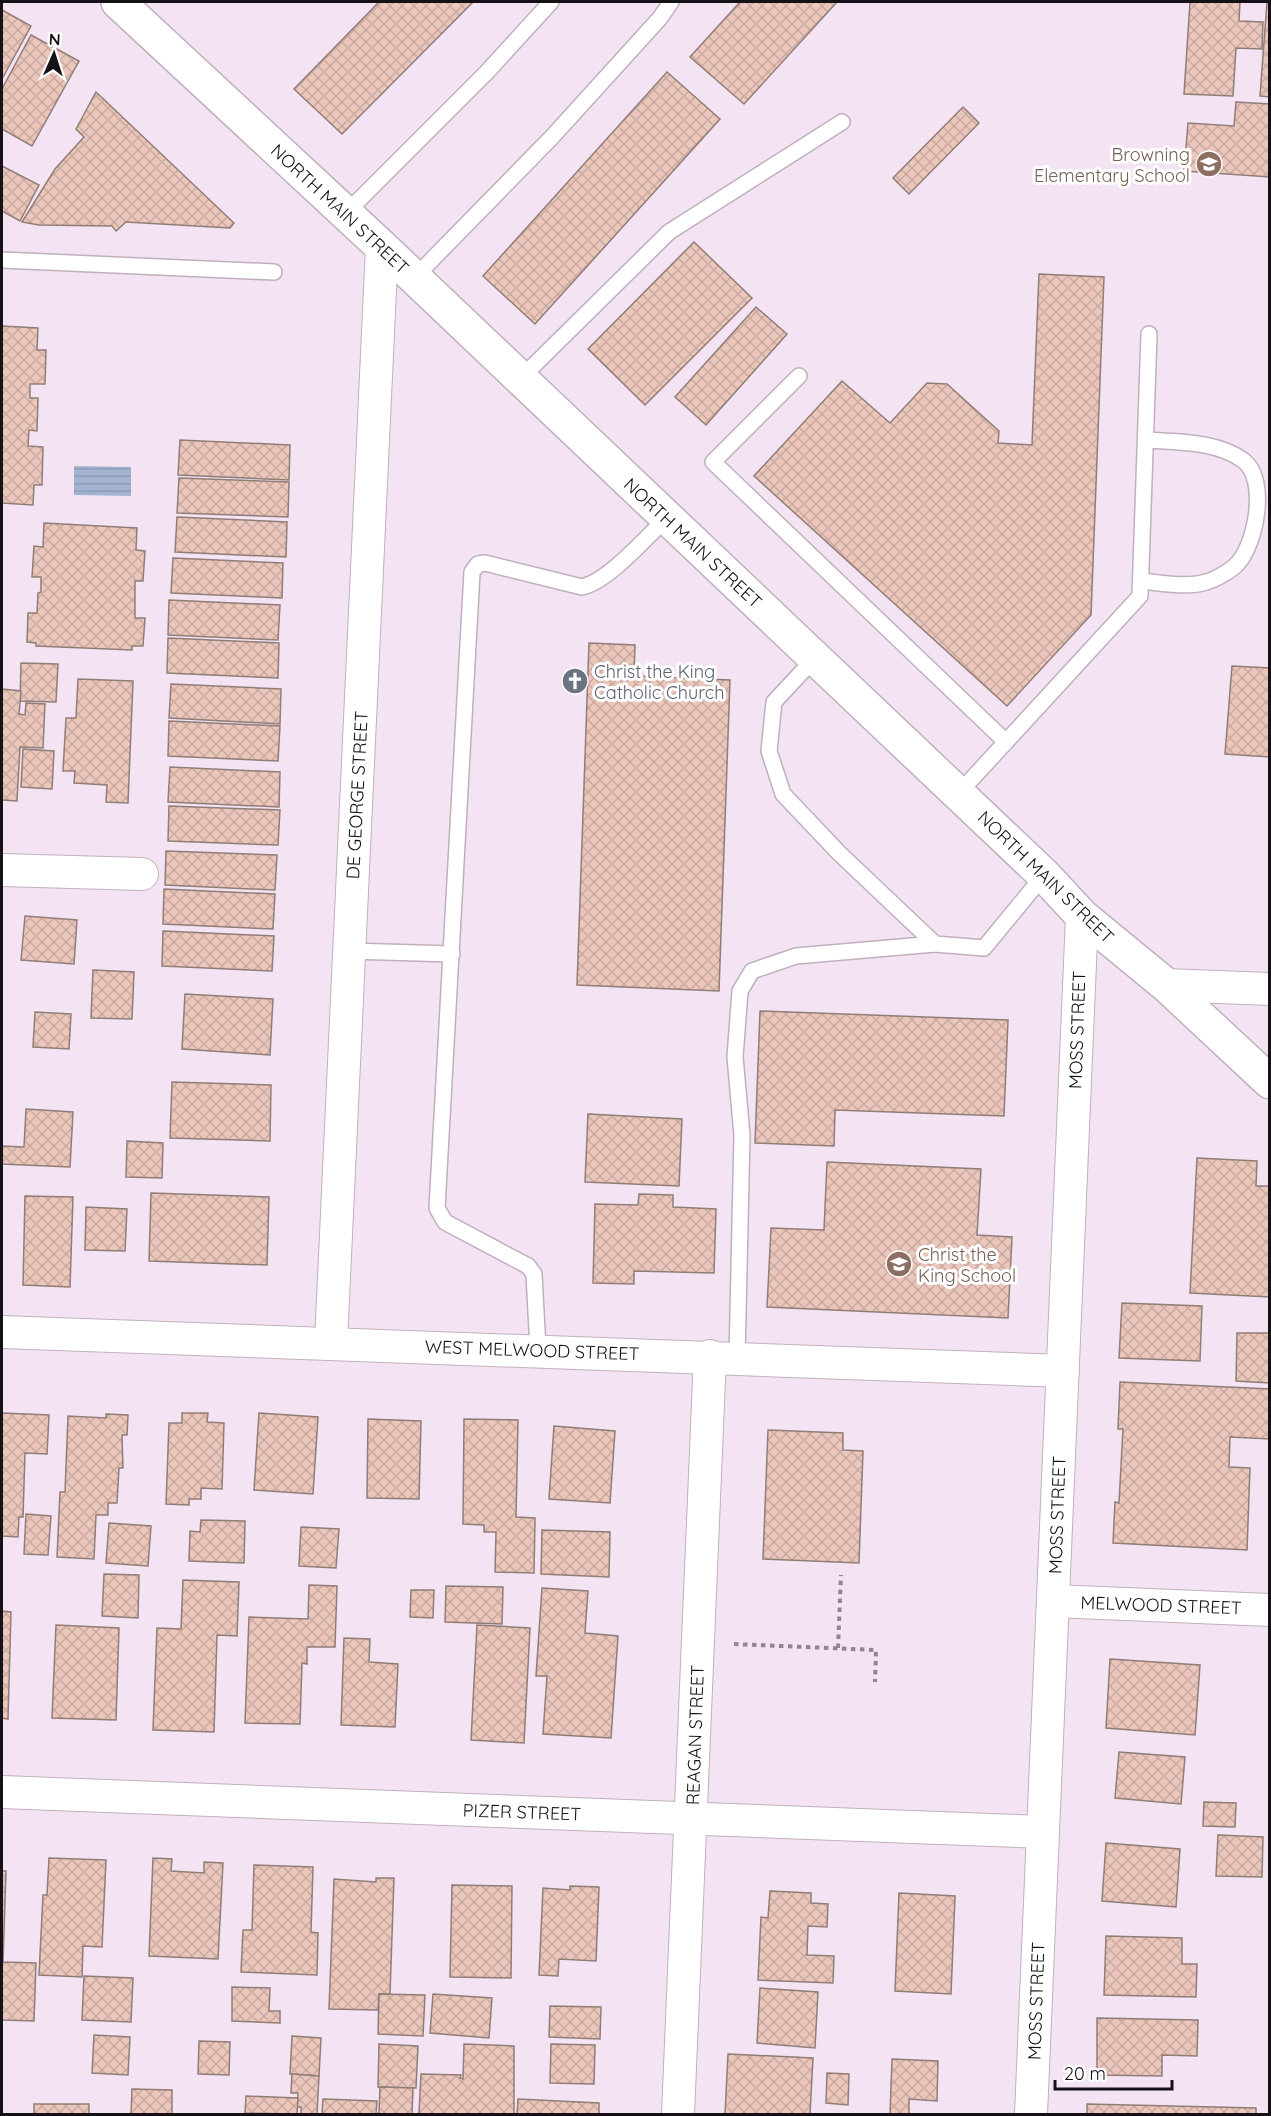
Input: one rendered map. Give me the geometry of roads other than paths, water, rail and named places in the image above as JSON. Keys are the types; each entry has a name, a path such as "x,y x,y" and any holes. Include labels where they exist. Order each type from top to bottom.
{"main road":[{"name":"NORTH MAIN STREET","path":"131,9 1044,875 1082,916 1166,985 1269,1082"}],"street":[{"name":"DE GEORGE STREET","path":"331,1342 382,247"},
{"path":"2,870 142,874"},
{"name":"MOSS STREET","path":"1031,2115 1082,916"},
{"path":"1166,985 1269,989"},
{"name":"WEST MELWOOD STREET","path":"2,1332 331,1342 1063,1371"},
{"name":"REAGAN STREET","path":"678,2115 692,1818 724,1357"},
{"name":"MELWOOD STREET","path":"1053,1601 1269,1610"},
{"name":"PIZER STREET","path":"2,1792 1043,1832"}],"lane":[{"path":"346,213 486,73 550,2"},
{"path":"414,278 552,137 660,18 671,2"},
{"path":"520,379 669,232 842,122"},
{"path":"2,260 274,272"},
{"path":"958,794 1140,596 1149,334"},
{"path":"799,376 713,462 1006,742"},
{"path":"1142,581 1167,584 1206,582 1237,564 1250,544 1258,502 1255,480 1246,462 1229,452 1191,443 1146,440"},
{"path":"538,1350 536,1282 528,1266 445,1222 439,1216 437,1208 474,568 485,563 582,587 598,580 667,518"},
{"path":"815,658 774,702 769,751 783,794 839,853 935,944"},
{"path":"724,1357 742,1135 735,1057 740,991 752,971 796,956 935,944 984,948 1044,875"},
{"path":"349,951 452,954"}],"water":[{"path":"74,466 131,467 131,496 74,495"}],"place":[{"name":"Browning Elementary School","path":"1209,164"},
{"name":"Christ the King Catholic Church","path":"575,681"},
{"name":"Christ the King School","path":"899,1264"}]}
